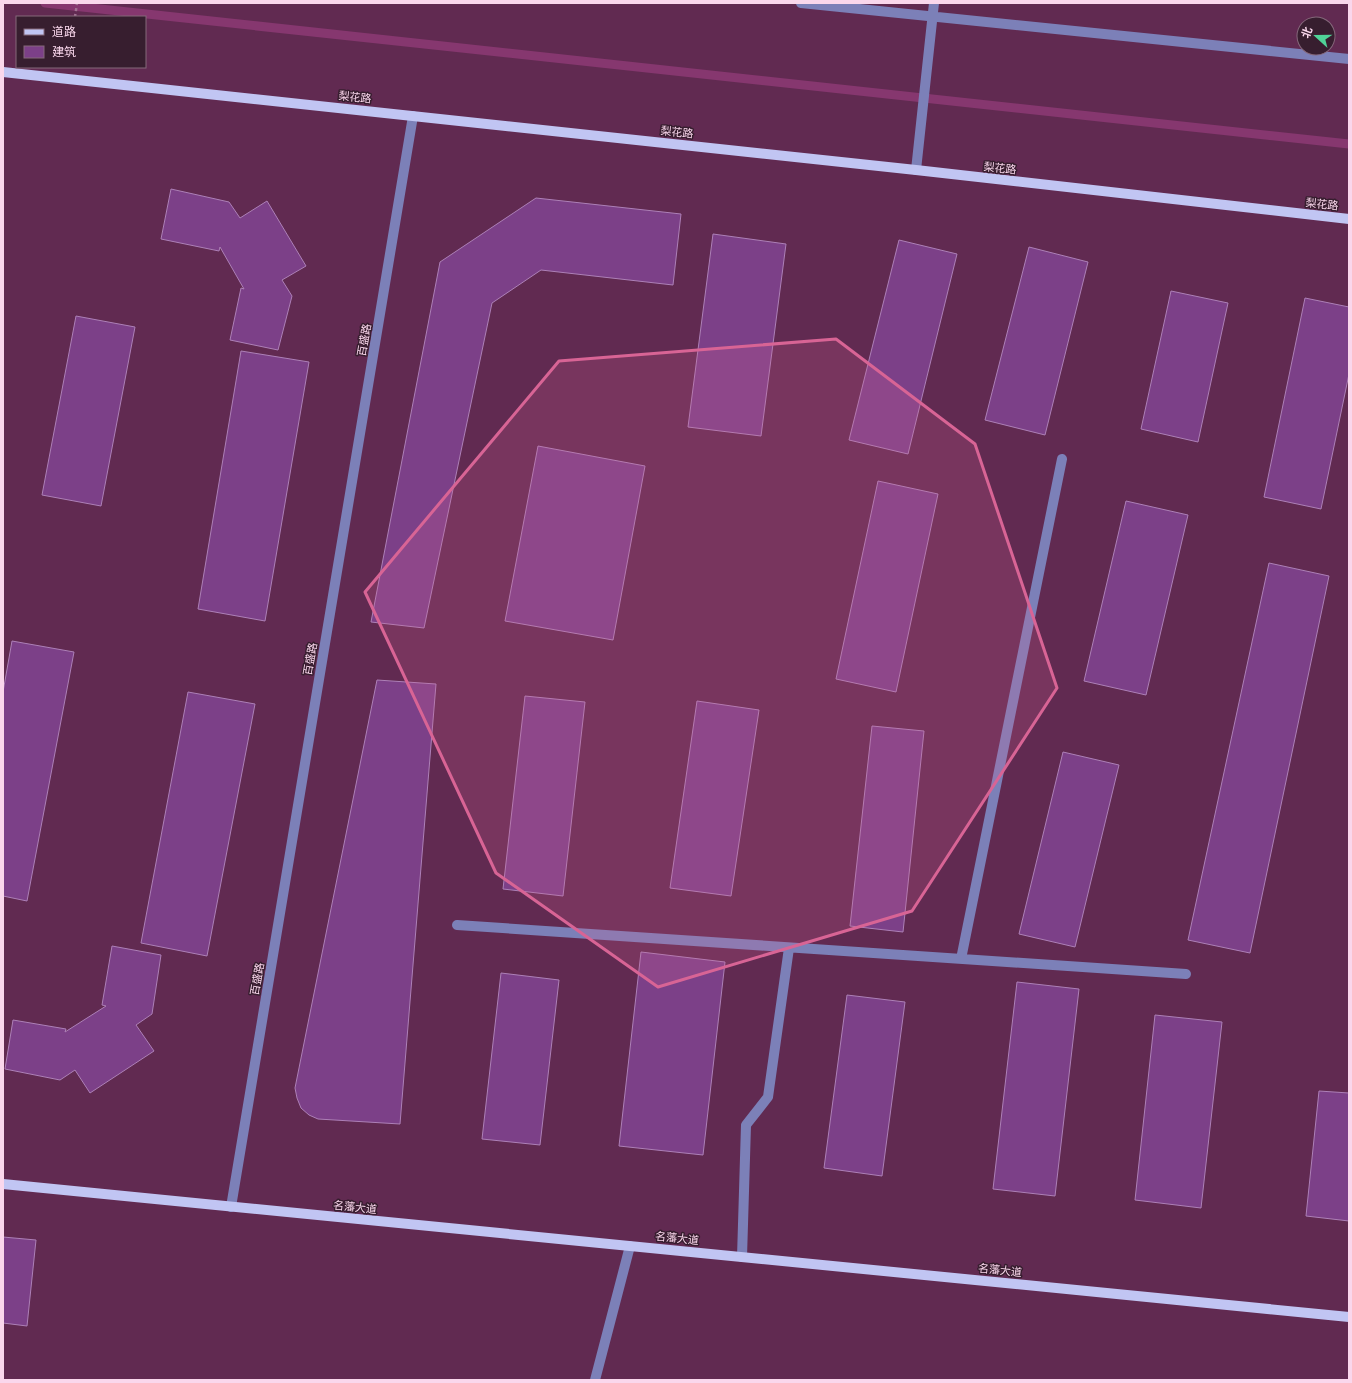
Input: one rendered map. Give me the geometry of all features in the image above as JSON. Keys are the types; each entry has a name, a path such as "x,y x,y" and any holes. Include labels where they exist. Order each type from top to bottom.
{"main road":[{"name":"梨花路","path":"3,72 916,170 1349,219"},
{"name":"名藩大道","path":"3,1184 1349,1317"}],"street":[{"path":"801,3 1349,59"},
{"path":"916,170 931,17 934,3"},
{"name":"百盛路","path":"230,1207 413,116"},
{"path":"960,959 1062,459"},
{"path":"457,925 1186,974"},
{"path":"742,1257 746,1125 768,1097 789,948"},
{"path":"596,1380 630,1246"}],"path":[{"path":"76,16 77,3"}],"highlighted area":[{"path":"836,339 975,444 1057,688 912,911 658,987 496,873 365,592 559,361"}],"building":[{"path":"171,189 229,202 240,218 267,201 306,266 282,280 292,296 278,350 230,340 241,288 244,289 220,247 219,251 161,239"},
{"path":"536,198 681,214 673,285 541,270 492,303 424,628 371,622 440,262"},
{"path":"713,234 786,244 761,436 688,427"},
{"path":"899,240 957,254 908,454 849,440"},
{"path":"1029,247 1088,262 1045,435 985,420"},
{"path":"1171,291 1228,303 1198,442 1141,429"},
{"path":"1305,298 1349,307 1349,374 1321,509 1264,497"},
{"path":"76,316 135,327 101,506 42,495"},
{"path":"241,351 309,362 265,621 198,609"},
{"path":"538,446 645,466 613,640 505,621"},
{"path":"878,481 938,494 896,692 836,679"},
{"path":"1126,501 1188,515 1146,695 1084,681"},
{"path":"1269,563 1329,576 1250,953 1188,940"},
{"path":"12,641 74,652 27,901 3,896 3,692"},
{"path":"377,680 436,684 400,1124 318,1119 309,1115 301,1108 295,1088"},
{"path":"188,692 255,704 207,956 141,943"},
{"path":"525,696 585,702 563,896 503,889"},
{"path":"697,701 759,710 731,896 670,888"},
{"path":"872,726 924,731 903,932 850,926"},
{"path":"1063,752 1119,765 1075,947 1019,934"},
{"path":"112,946 161,955 152,1014 136,1025 154,1051 90,1093 75,1070 60,1080 5,1069 13,1020 66,1029 65,1032 106,1006 102,1005"},
{"path":"641,952 725,962 703,1155 619,1146"},
{"path":"501,973 559,980 540,1145 482,1139"},
{"path":"1017,982 1079,989 1055,1196 993,1189"},
{"path":"847,995 905,1002 882,1176 824,1168"},
{"path":"1155,1015 1222,1022 1201,1208 1135,1200"},
{"path":"1319,1091 1349,1093 1349,1221 1306,1216"},
{"path":"3,1237 36,1240 27,1326 3,1323"}],"waterway":[{"path":"45,3 1349,144"}]}
